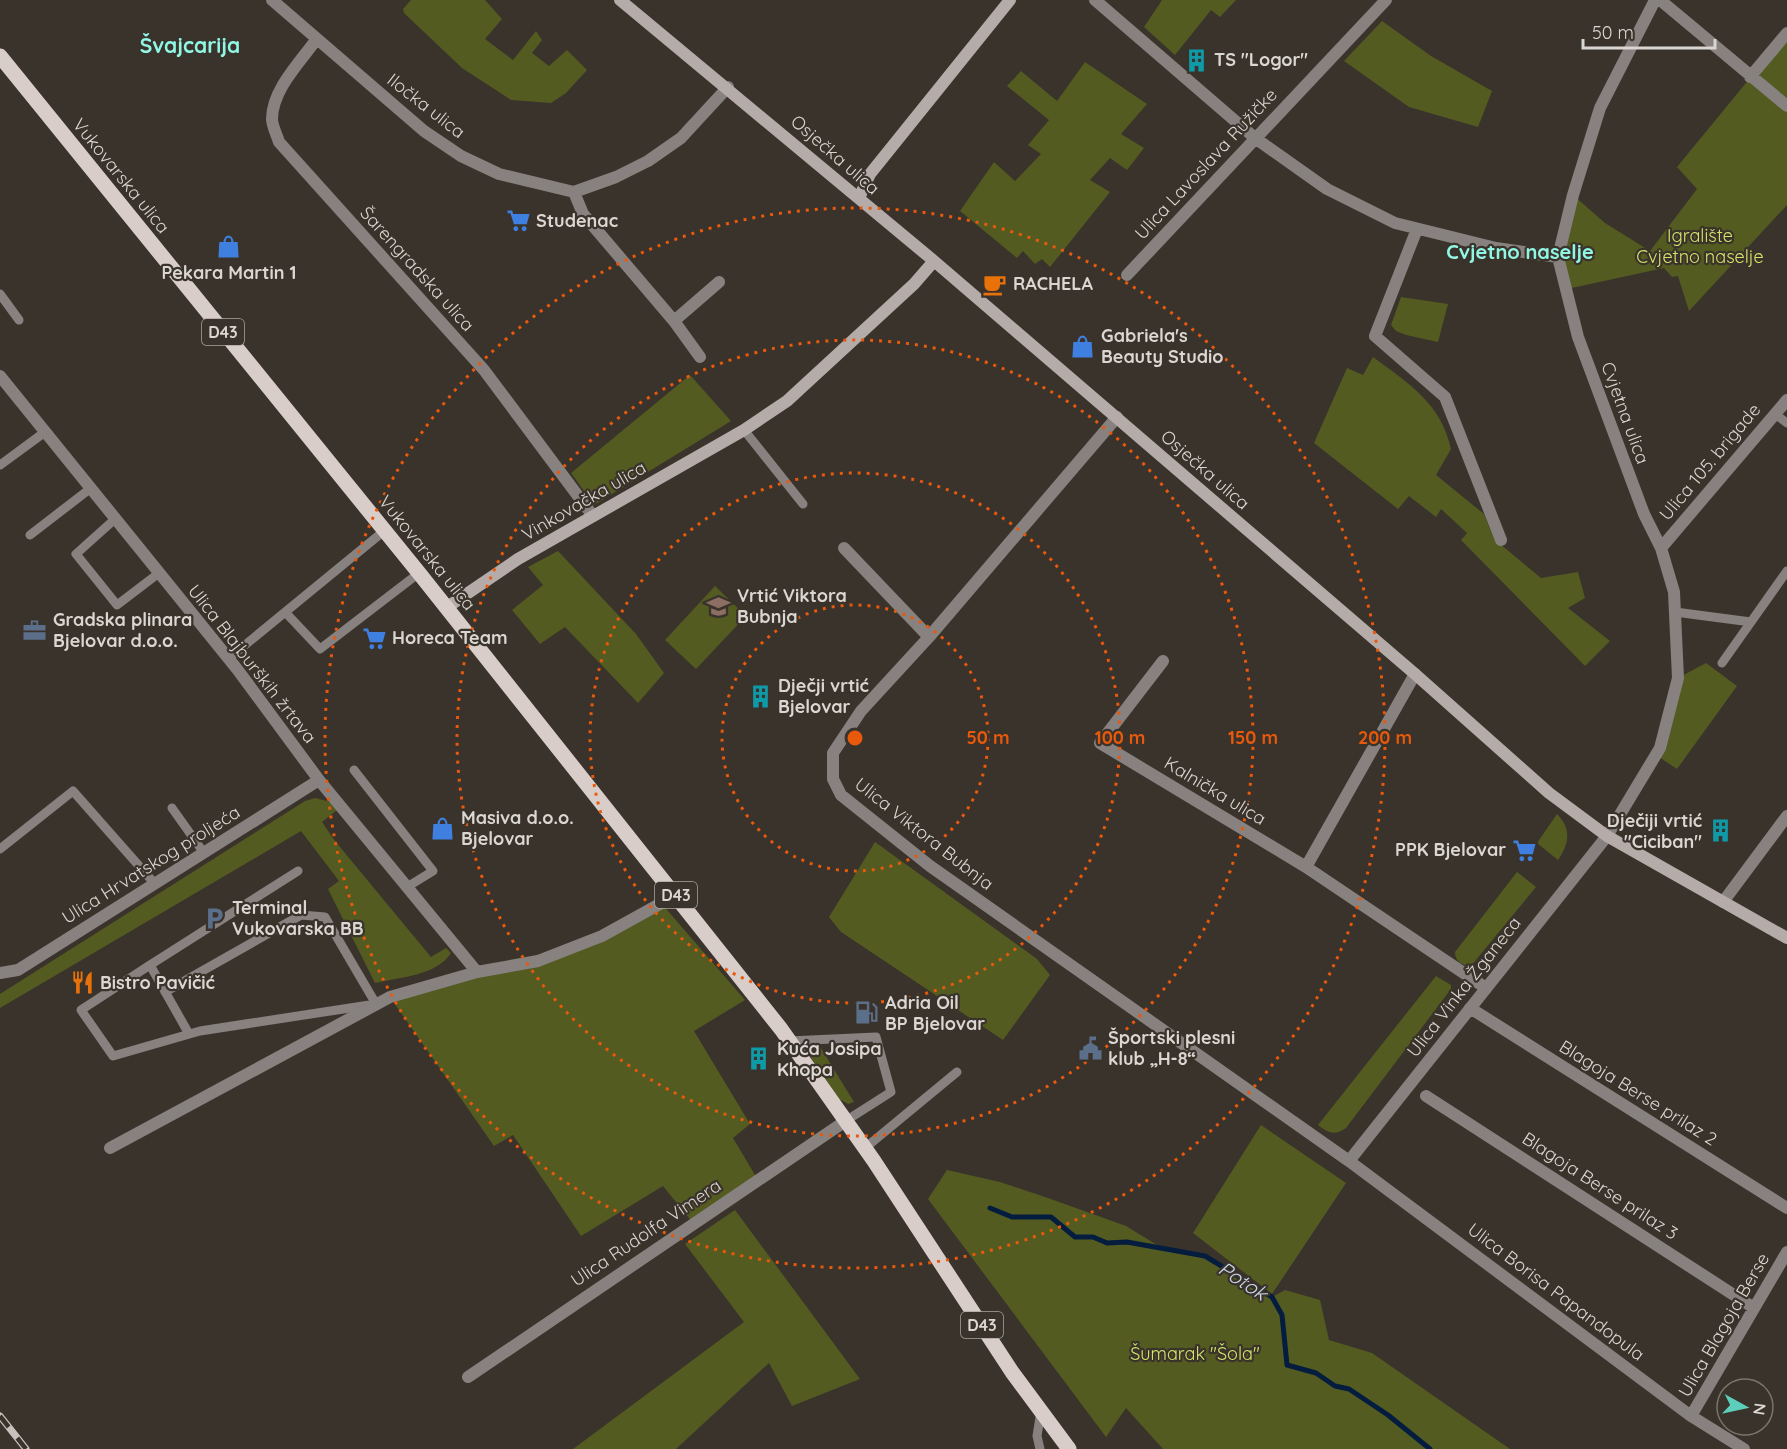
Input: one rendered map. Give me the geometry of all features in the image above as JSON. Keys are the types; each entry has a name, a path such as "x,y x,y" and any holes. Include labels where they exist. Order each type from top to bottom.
{"main road":[{"name":"Vukovarska ulica","path":"0,56 419,573 676,895 789,1041 847,1120 1012,1372 1041,1411"},
{"name":"D43","path":"1041,1411 1069,1449"}],"street":[{"name":"Iločka ulica","path":"272,0 423,131 461,156 499,174 574,192"},
{"name":"Osječka ulica","path":"620,0 728,87 1117,417 1549,793 1607,836 1787,938"},
{"path":"859,198 870,174 1010,0"},
{"path":"1095,0 1255,138 1328,189 1395,223 1496,248 1558,257"},
{"name":"Ulica Lavoslava Ružičke","path":"1127,275 1386,0"},
{"name":"Cvjetna ulica","path":"1607,836 1660,748 1678,678 1674,592 1661,548 1644,514 1578,337 1558,257 1573,195 1600,108 1655,0"},
{"path":"1660,0 1787,106"},
{"path":"1750,77 1787,33"},
{"name":"Šarengradska ulica","path":"316,40 287,80 276,101 272,120 279,142 484,370 592,516"},
{"path":"700,357 674,321 583,214 574,192 616,177 648,161 681,138 728,87"},
{"path":"1417,229 1375,336 1445,397 1501,540"},
{"name":"Vinkovačka ulica","path":"446,608 518,560 744,430 796,394 914,284 934,261"},
{"path":"674,321 719,282"},
{"name":"Ulica Blajburških žrtava","path":"0,376 228,659 320,780 477,972"},
{"name":"Ulica 105. brigade","path":"1661,548 1787,400"},
{"name":"Ulica Viktora Bubnja","path":"1117,417 929,637 861,711 833,753 833,779 841,795 930,866 1349,1161"},
{"path":"844,548 929,637"},
{"name":"Kalnička ulica","path":"1163,661 1100,743 1306,867 1486,988"},
{"path":"1306,867 1415,674"},
{"name":"Ulica Hrvatskog proljeća","path":"0,973 18,970 320,780"},
{"path":"1723,902 1787,816"},
{"name":"Ulica Vinka Žganeca","path":"1349,1161 1607,836"},
{"path":"110,1148 390,997 477,972 524,965 589,942 676,895"},
{"name":"Blagoja Berse prilaz 2","path":"1470,1008 1787,1208"},
{"name":"Blagoja Berse prilaz 3","path":"1426,1096 1755,1308"},
{"name":"Ulica Rudolfa Vimera","path":"468,1377 847,1120"},
{"name":"Ulica Borisa Papandopula","path":"1349,1161 1691,1416 1744,1449"},
{"name":"Ulica Blagoja Berse","path":"1691,1416 1787,1252"}],"lane":[{"path":"0,294 19,320"},
{"path":"1775,414 1787,423"},
{"path":"744,430 803,504"},
{"path":"0,465 45,432"},
{"path":"30,535 91,488"},
{"path":"115,519 76,554 117,605 159,573"},
{"path":"228,659 384,531"},
{"path":"1722,663 1787,571"},
{"path":"286,613 320,649 419,573"},
{"path":"1675,612 1751,622"},
{"path":"354,770 433,871 407,887"},
{"path":"0,849 73,791 155,884"},
{"path":"172,808 204,853"},
{"path":"165,992 301,915 325,918 376,1004 189,1034 113,1056 81,1010 298,871"},
{"path":"150,965 189,1034"},
{"path":"789,1041 876,1037 891,1092 847,1120"},
{"path":"865,1148 957,1072"},
{"path":"1040,1449 1036,1436 1041,1411"}],"green space":[{"path":"411,0 485,0 502,19 485,39 513,60 536,31 542,40 532,53 549,66 567,50 587,70 566,93 551,103 511,100 462,68 404,13 403,9"},
{"path":"1162,0 1236,0 1220,17 1211,10 1175,55 1144,27"},
{"path":"1382,21 1431,56 1492,91 1478,127 1409,107 1344,61"},
{"name":"Igralište Cvjetno naselje","path":"1787,33 1787,205 1689,311 1678,276 1672,277 1664,268 1567,289 1558,257 1573,195 1605,223 1650,251 1697,189 1677,167"},
{"path":"1085,62 1147,104 1121,134 1144,148 1127,170 1110,158 1090,180 1110,192 1050,267 1042,259 1035,264 1023,251 1017,258 960,211 994,162 1015,181 1041,154 1028,145 1049,120 1007,86 1021,71 1057,101"},
{"path":"1401,297 1448,304 1438,342 1406,335 1396,331 1391,325"},
{"path":"1373,357 1422,396 1440,419 1451,449 1436,475 1484,514 1494,539 1541,578 1578,572 1585,598 1568,608 1610,641 1585,666 1461,540 1467,533 1441,509 1436,517 1409,496 1398,509 1314,443 1347,368 1363,375"},
{"path":"690,375 731,421 594,505 571,473"},
{"path":"558,551 636,634 664,673 638,703 565,627 540,644 512,610 543,585 528,567"},
{"path":"715,586 746,616 696,669 665,640"},
{"path":"1706,663 1737,686 1677,769 1656,755 1678,678"},
{"path":"315,798 331,802 337,810 322,822 335,841 431,957 446,948 451,953 444,961 427,971 375,983 328,889 339,881 301,831 0,1008 0,994 305,801"},
{"path":"1557,814 1567,831 1565,848 1558,860 1537,843"},
{"path":"875,842 1037,959 1050,975 1003,1040 841,932 829,917"},
{"path":"1517,872 1536,887 1471,966 1462,964 1456,958 1455,952"},
{"path":"661,903 745,1000 694,1031 750,1124 733,1138 758,1180 693,1223 663,1186 581,1236 513,1135 494,1146 390,997 524,965"},
{"path":"1436,976 1451,985 1451,989 1346,1128 1332,1132 1318,1125"},
{"path":"819,1045 854,1102 848,1104 839,1099 811,1058 812,1052"},
{"path":"1261,1125 1346,1183 1272,1294 1193,1233"},
{"name":"Šumarak \"Šola\"","path":"947,1170 1000,1182 1126,1226 1162,1248 1205,1256 1272,1297 1285,1290 1320,1300 1329,1340 1372,1353 1510,1449 1163,1449 1126,1408 1106,1437 928,1199"},
{"path":"735,1210 860,1379 792,1406 769,1363 676,1449 573,1449 744,1322 685,1244"}],"waterway":[{"name":"Potok","path":"990,1208 1012,1217 1051,1217 1075,1237 1093,1237 1107,1243 1127,1242 1205,1256 1272,1297 1282,1315 1287,1365 1316,1373 1335,1386 1349,1389 1388,1415 1430,1449"}],"railway":[{"path":"0,1416 26,1449"}],"place":[{"name":"TS \"Logor\"","path":"1196,60"},
{"name":"Studenac","path":"518,221"},
{"name":"Pekara Martin 1","path":"229,247"},
{"name":"RACHELA","path":"995,284"},
{"name":"Gabriela's Beauty Studio","path":"1083,346"},
{"name":"Vrtić Viktora Bubnja","path":"719,606"},
{"name":"Gradska plinara Bjelovar d.o.o.","path":"35,630"},
{"name":"Horeca Team","path":"374,638"},
{"name":"Dječji vrtić Bjelovar","path":"760,696"},
{"name":"Masiva d.o.o. Bjelovar","path":"443,828"},
{"name":"Dječiji vrtić \"Ciciban\"","path":"1720,831"},
{"name":"PPK Bjelovar","path":"1524,850"},
{"name":"Terminal Vukovarska BB","path":"214,918"},
{"name":"Bistro Pavičić","path":"82,983"},
{"name":"Adria Oil BP Bjelovar","path":"867,1013"},
{"name":"Športski plesni klub „H-8“","path":"1090,1048"},
{"name":"Kuća Josipa Khopa","path":"759,1059"}],"district":[{"name":"Švajcarija","path":"190,46"},
{"name":"Cvjetno naselje","path":"1520,252"}]}
